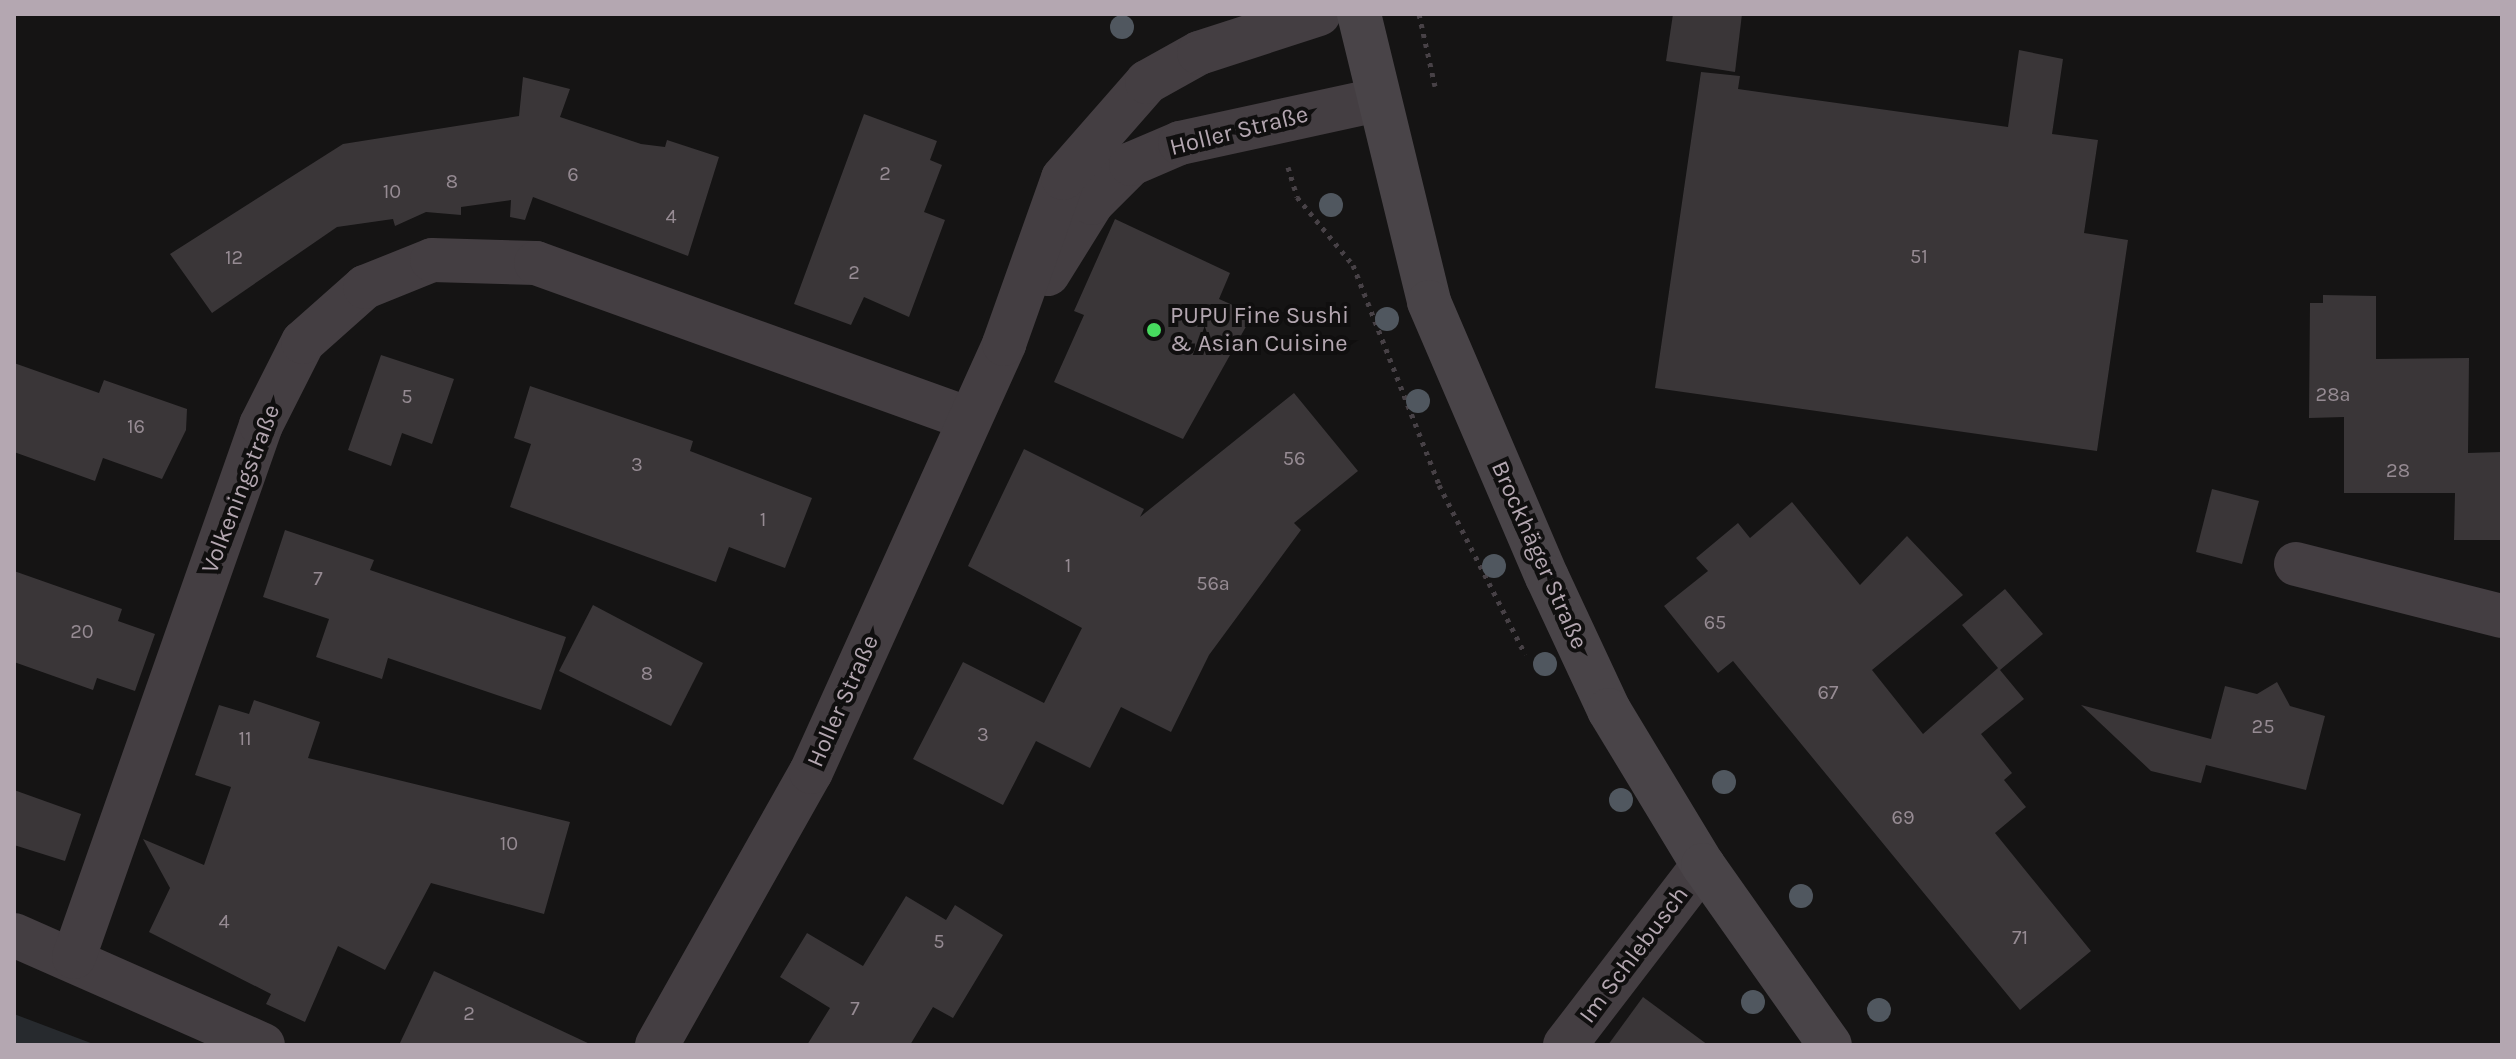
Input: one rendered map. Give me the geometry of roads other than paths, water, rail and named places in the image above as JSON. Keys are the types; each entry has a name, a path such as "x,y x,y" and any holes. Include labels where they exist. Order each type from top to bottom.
{"main road":[{"name":"Brockhäger Straße","path":"1359,14 1429,302 1609,710 1703,865 1830,1045"}],"street":[{"name":"Holler Straße","path":"657,1045 811,772 1004,344 1063,178 1147,82 1199,53 1319,14"},
{"name":"Holler Straße","path":"1004,344 1092,203 1131,164 1180,143 1378,100"},
{"name":"Volkeningstraße","path":"74,957 261,425 303,342 365,287 432,260 503,257 786,352 970,419"},
{"path":"2296,564 2502,616"},
{"name":"Im Schlebusch","path":"1565,1045 1703,865"},
{"path":"14,935 74,957 263,1045"}],"place":[{"name":"PUPU Fine Sushi & Asian Cuisine","path":"1154,330"}]}
